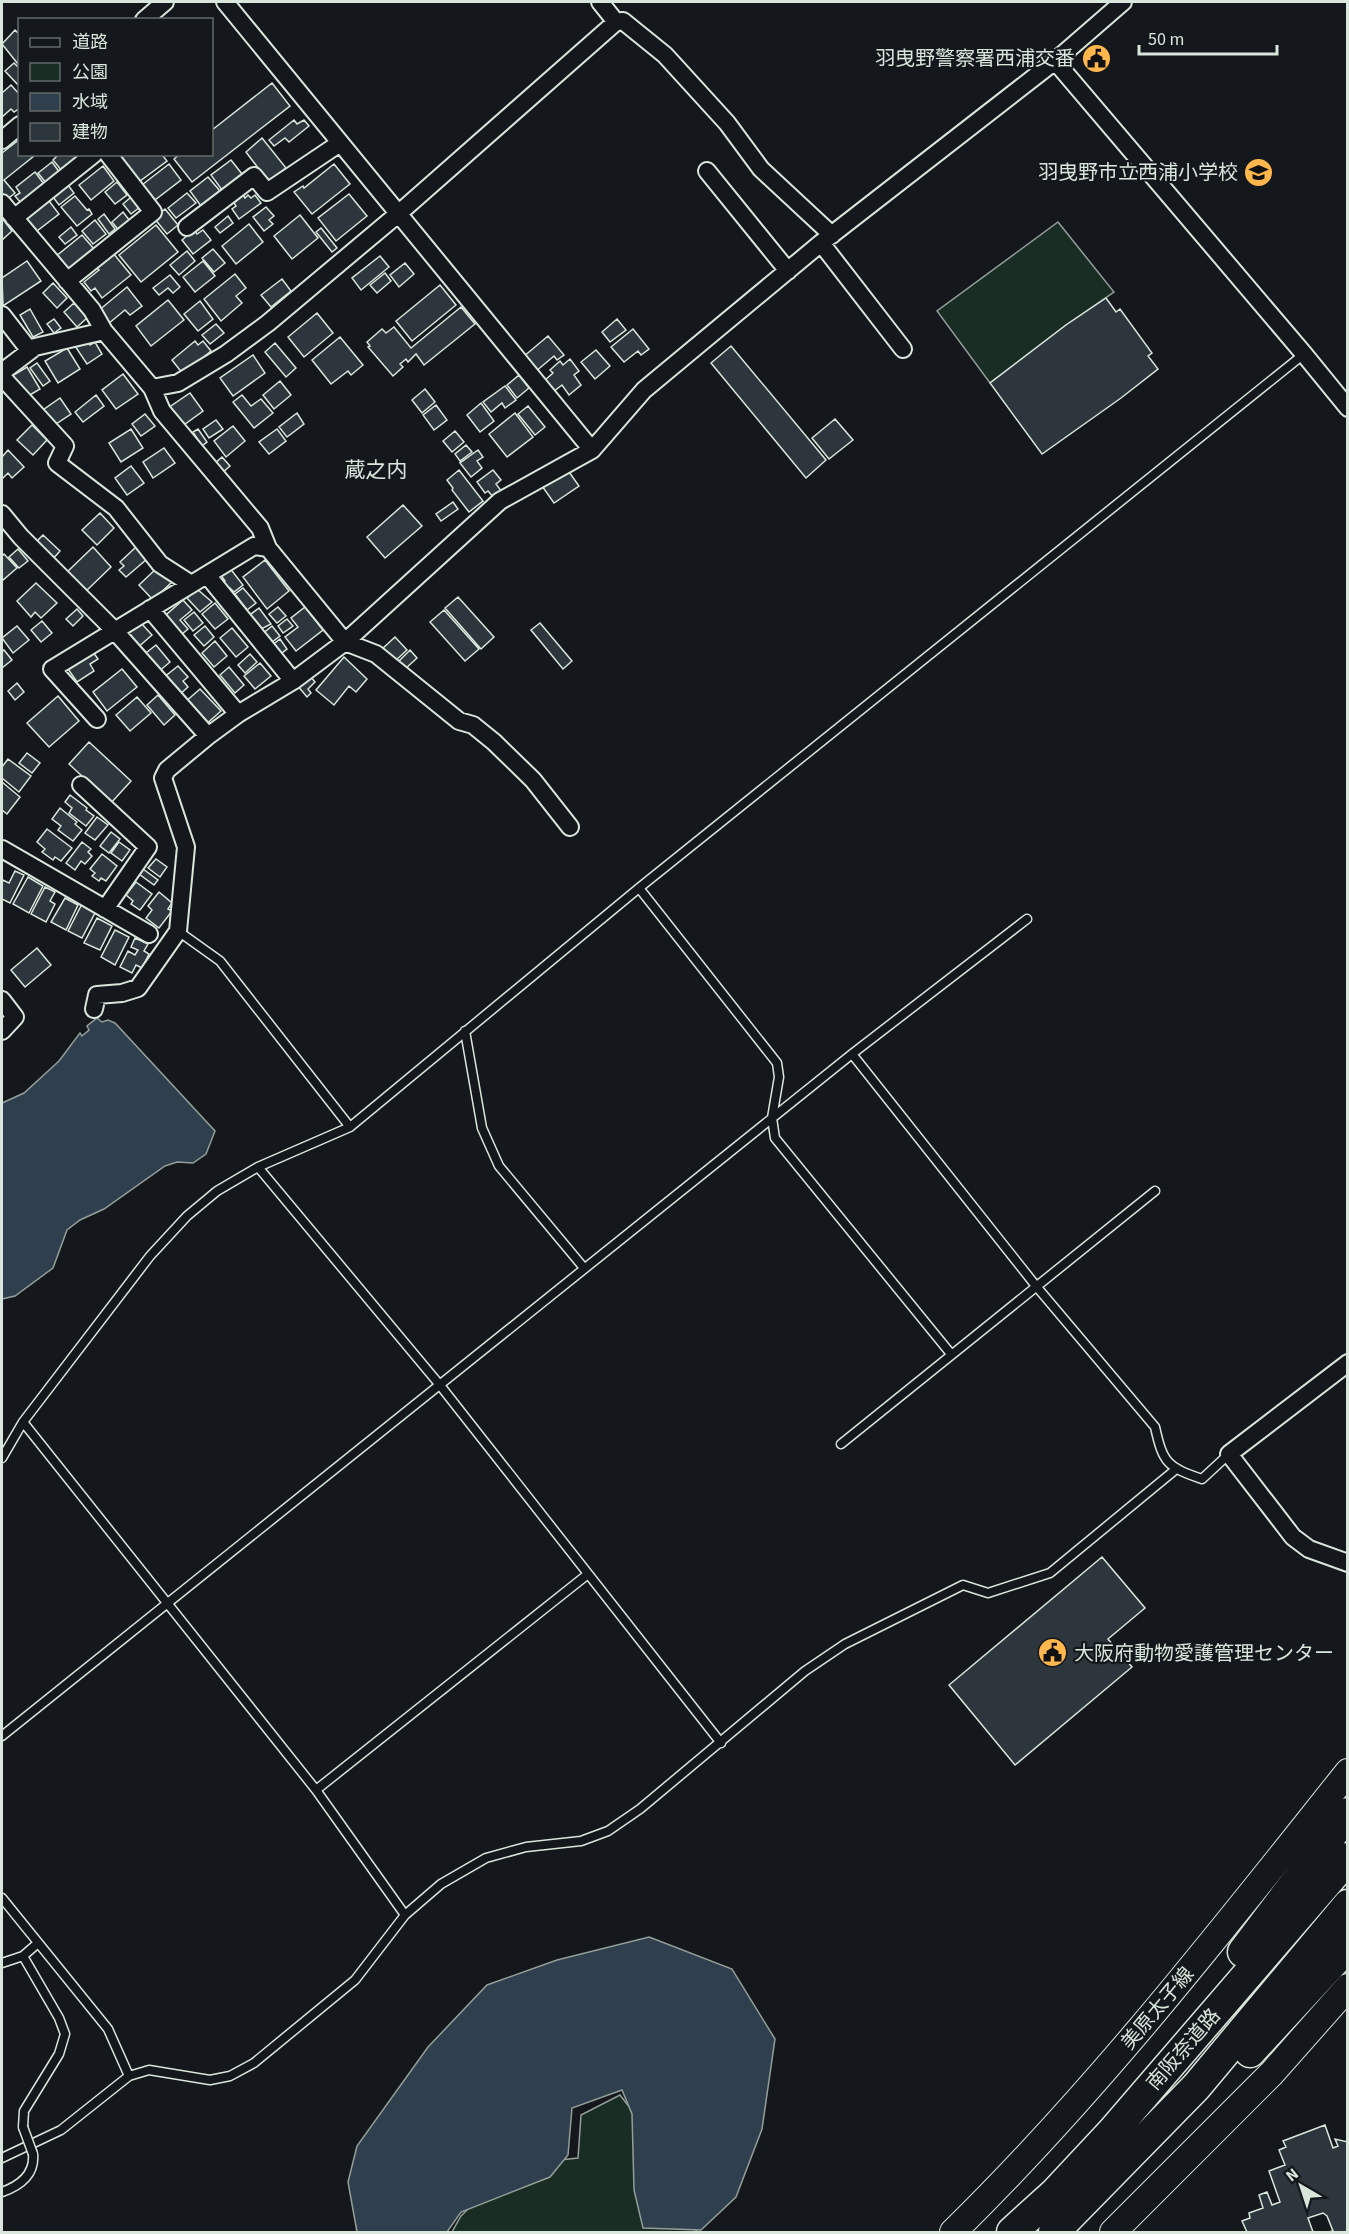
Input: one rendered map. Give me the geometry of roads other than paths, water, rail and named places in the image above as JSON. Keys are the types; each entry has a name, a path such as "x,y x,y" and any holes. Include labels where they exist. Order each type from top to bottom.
{"highway":[{"path":"1112,2132 1290,1887 1347,1813"},
{"name":"南阪奈道路","path":"1012,2232 1055,2193 1112,2132 1347,1858"},
{"name":"南阪奈道路","path":"1054,2232 1196,2087 1347,1905"},
{"path":"1196,2087 1234,2069 1347,1946"}],"main road":[{"name":"美原太子線","path":"953,2232 1010,2176 1129,2042 1347,1772"},
{"path":"1113,2232 1272,2073 1347,1987"}],"street":[{"path":"146,18 165,2"},
{"path":"225,2 592,450"},
{"path":"600,2 616,22"},
{"path":"94,1009 97,995 122,993 138,988 178,931 186,847 163,778 167,770 238,714 293,681 345,642 500,501 592,450 644,390 827,239 1055,61 1123,2"},
{"path":"152,388 178,383 226,354 268,323 398,214 616,22 623,21 665,55 727,123 761,168 827,239 903,349"},
{"path":"1055,61 1304,354 1347,408"},
{"path":"2,140 18,127"},
{"path":"187,227 254,176 267,192 340,143"},
{"path":"14,218 92,156"},
{"path":"67,281 153,212 110,156"},
{"path":"707,171 788,271"},
{"path":"2,203 92,310 104,331 152,388 162,411 260,528 268,548 345,642 376,654 459,721 472,724 494,742 533,780 570,827"},
{"path":"2,315 30,351"},
{"path":"2,372 35,347 104,331"},
{"path":"2,377 65,446 57,463 116,508 160,564 191,584"},
{"path":"2,514 7,533 114,630 208,736"},
{"path":"97,719 52,669 254,546 268,548"},
{"path":"207,575 293,681"},
{"path":"150,609 238,714"},
{"path":"81,785 148,847 105,909"},
{"path":"2,849 149,934"},
{"path":"2,1000 15,1017 2,1031"},
{"path":"1347,1363 1229,1454 1293,1537 1308,1549 1347,1563"}],"lane":[{"path":"2,1458 23,1422 150,1257 187,1216 218,1191 258,1167 350,1127 639,888 1304,354"},
{"path":"639,888 777,1064 779,1077 772,1118 775,1138 951,1354"},
{"path":"2,1736 439,1383 852,1054 1027,919"},
{"path":"178,931 220,961 350,1127"},
{"path":"465,1031 482,1128 499,1166 585,1268"},
{"path":"852,1054 1036,1286 1155,1427 1160,1451 1176,1470 1202,1479 1229,1454"},
{"path":"258,1167 439,1383 721,1743"},
{"path":"841,1444 1155,1191"},
{"path":"23,1422 316,1790 405,1915"},
{"path":"2,2158 61,2130 129,2076 149,2070 210,2080 230,2076 254,2063 355,1980 405,1915 441,1884 486,1858 526,1847 581,1841 608,1831 640,1809 721,1743 804,1671 845,1644 963,1585 988,1593 1050,1573 1176,1470"},
{"path":"316,1790 588,1574"},
{"path":"2,1898 108,2030 129,2076"},
{"path":"2,1963 23,1956 38,1943"},
{"path":"2,2192 15,2187 30,2174 34,2162 23,2127 24,2111 59,2054 65,2034 59,2018 23,1956"}],"water":[{"path":"97,1018 102,1022 108,1020 115,1023 215,1131 206,1154 193,1163 177,1162 165,1166 104,1209 80,1220 67,1230 53,1268 15,1296 2,1299 2,1103 24,1093 59,1061 80,1033 82,1036 89,1030 87,1026"},
{"path":"649,1937 732,1969 775,2039 762,2129 736,2197 701,2230 643,2228 634,2190 632,2114 622,2090 572,2108 568,2155 550,2177 461,2212 447,2232 357,2232 348,2182 357,2146 428,2047 487,1985 557,1960"}],"place":[{"name":"羽曳野警察署西浦交番","path":"1096,58"},
{"name":"羽曳野市立西浦小学校","path":"1259,172"},
{"name":"大阪府動物愛護管理センター","path":"1053,1653"}],"district":[{"name":"蔵之内","path":"376,470"}]}
